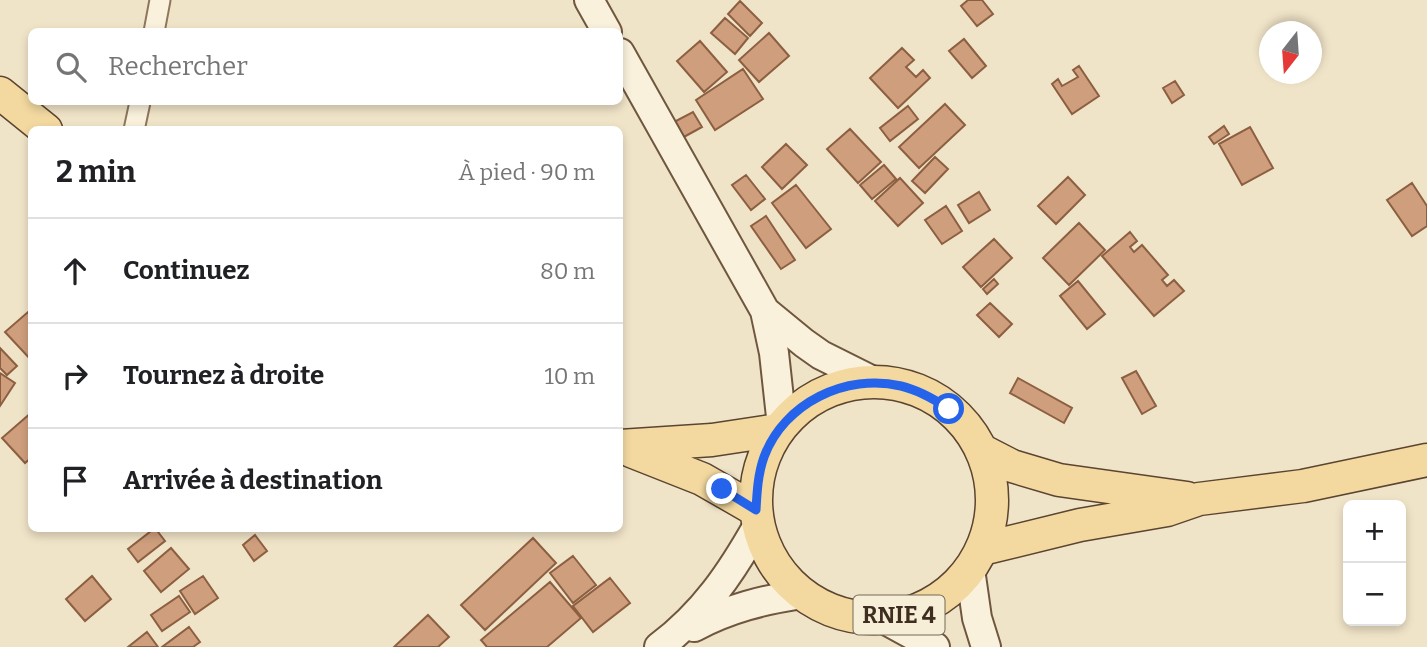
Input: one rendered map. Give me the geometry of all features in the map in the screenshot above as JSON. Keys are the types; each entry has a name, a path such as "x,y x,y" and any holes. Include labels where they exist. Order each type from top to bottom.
{"main road":[{"path":"1,95 41,126"},
{"name":"RNIE 4","path":"875,382 902,386 926,395 949,409 967,428 981,450 991,483 991,517 976,559 953,588 932,603 907,614 882,618 854,616 827,608 802,594 782,575 767,551 757,517 757,482 765,455 780,428 800,408 823,394 849,385 875,382"},
{"path":"623,446 690,442 780,428"},
{"path":"623,447 693,475 757,517"},
{"name":"RNIE 4","path":"981,450 1012,466 1059,481 1199,499"},
{"name":"RNIE 4","path":"976,559 1080,525 1167,510 1199,499 1303,486 1427,460"}],"street":[{"path":"155,28 160,0"},
{"path":"589,0 605,28"},
{"path":"623,58 765,311 774,354 780,428"},
{"path":"135,126 139,105"},
{"path":"765,311 812,349 875,382"},
{"path":"662,645 708,603 735,566 757,517"},
{"path":"976,559 977,618 986,647"},
{"path":"662,645 722,613 768,599 802,594"},
{"path":"882,618 935,647"}],"building":[{"path":"968,0 982,0 993,14 977,26 961,6"},
{"path":"740,1 762,23 750,36 728,14"},
{"path":"725,18 748,38 735,54 711,33"},
{"path":"769,33 789,56 759,82 739,60"},
{"path":"964,39 986,66 972,78 949,51"},
{"path":"700,41 727,72 704,92 677,61"},
{"path":"902,48 914,60 906,67 916,77 923,70 930,78 898,108 870,78"},
{"path":"1079,66 1099,96 1072,114 1052,84 1058,79 1062,86 1078,77 1073,70"},
{"path":"743,69 763,99 715,130 696,100"},
{"path":"1175,81 1184,95 1172,103 1163,88"},
{"path":"945,104 965,125 919,168 899,147"},
{"path":"908,106 918,119 890,141 880,128"},
{"path":"693,112 702,127 682,138 674,122"},
{"path":"1224,126 1229,134 1214,144 1209,137"},
{"path":"1250,127 1273,168 1242,185 1219,144"},
{"path":"850,129 881,162 858,183 827,149"},
{"path":"786,144 807,165 782,189 762,167"},
{"path":"935,157 948,169 925,193 912,181"},
{"path":"884,165 896,179 872,199 860,185"},
{"path":"746,175 765,199 751,210 732,185"},
{"path":"1068,177 1085,195 1056,224 1038,206"},
{"path":"900,178 923,203 898,226 875,201"},
{"path":"1412,183 1427,206 1427,226 1412,236 1387,200"},
{"path":"796,185 831,229 806,248 772,203"},
{"path":"979,192 990,210 969,223 958,205"},
{"path":"946,206 962,231 942,244 925,220"},
{"path":"766,216 795,260 781,269 751,226"},
{"path":"1079,223 1105,250 1069,285 1043,258"},
{"path":"1130,232 1137,241 1130,247 1134,252 1142,245 1168,275 1162,280 1167,286 1174,280 1184,291 1154,316 1102,256"},
{"path":"994,239 1012,258 981,287 963,267"},
{"path":"994,279 998,284 987,294 983,289"},
{"path":"1078,281 1105,314 1087,329 1060,296"},
{"path":"990,303 1012,324 999,337 977,315"},
{"path":"28,312 28,357 5,332"},
{"path":"0,348 17,366 7,375 0,368"},
{"path":"1136,371 1156,406 1142,414 1122,378"},
{"path":"0,373 15,383 0,406"},
{"path":"1018,378 1072,408 1064,423 1010,393"},
{"path":"28,415 28,460 25,463 2,438"},
{"path":"150,532 158,532 165,541 138,562 128,549"},
{"path":"255,535 267,551 254,561 243,545"},
{"path":"533,538 556,563 485,630 461,605"},
{"path":"171,548 189,569 161,592 144,571"},
{"path":"573,556 596,585 573,603 550,573"},
{"path":"92,576 111,599 85,621 66,599"},
{"path":"203,576 218,598 195,614 180,591"},
{"path":"610,578 630,603 593,632 573,606"},
{"path":"550,582 581,618 547,647 487,647 481,640"},
{"path":"179,596 190,612 162,631 151,615"},
{"path":"428,615 449,637 438,647 394,647"},
{"path":"189,627 200,642 193,647 162,647"},
{"path":"147,632 158,647 128,647"}],"route":[{"path":"722,489 756,510 757,482 765,455 778,430 800,408 823,394 849,385 875,382 902,386 926,395 949,409"}]}
